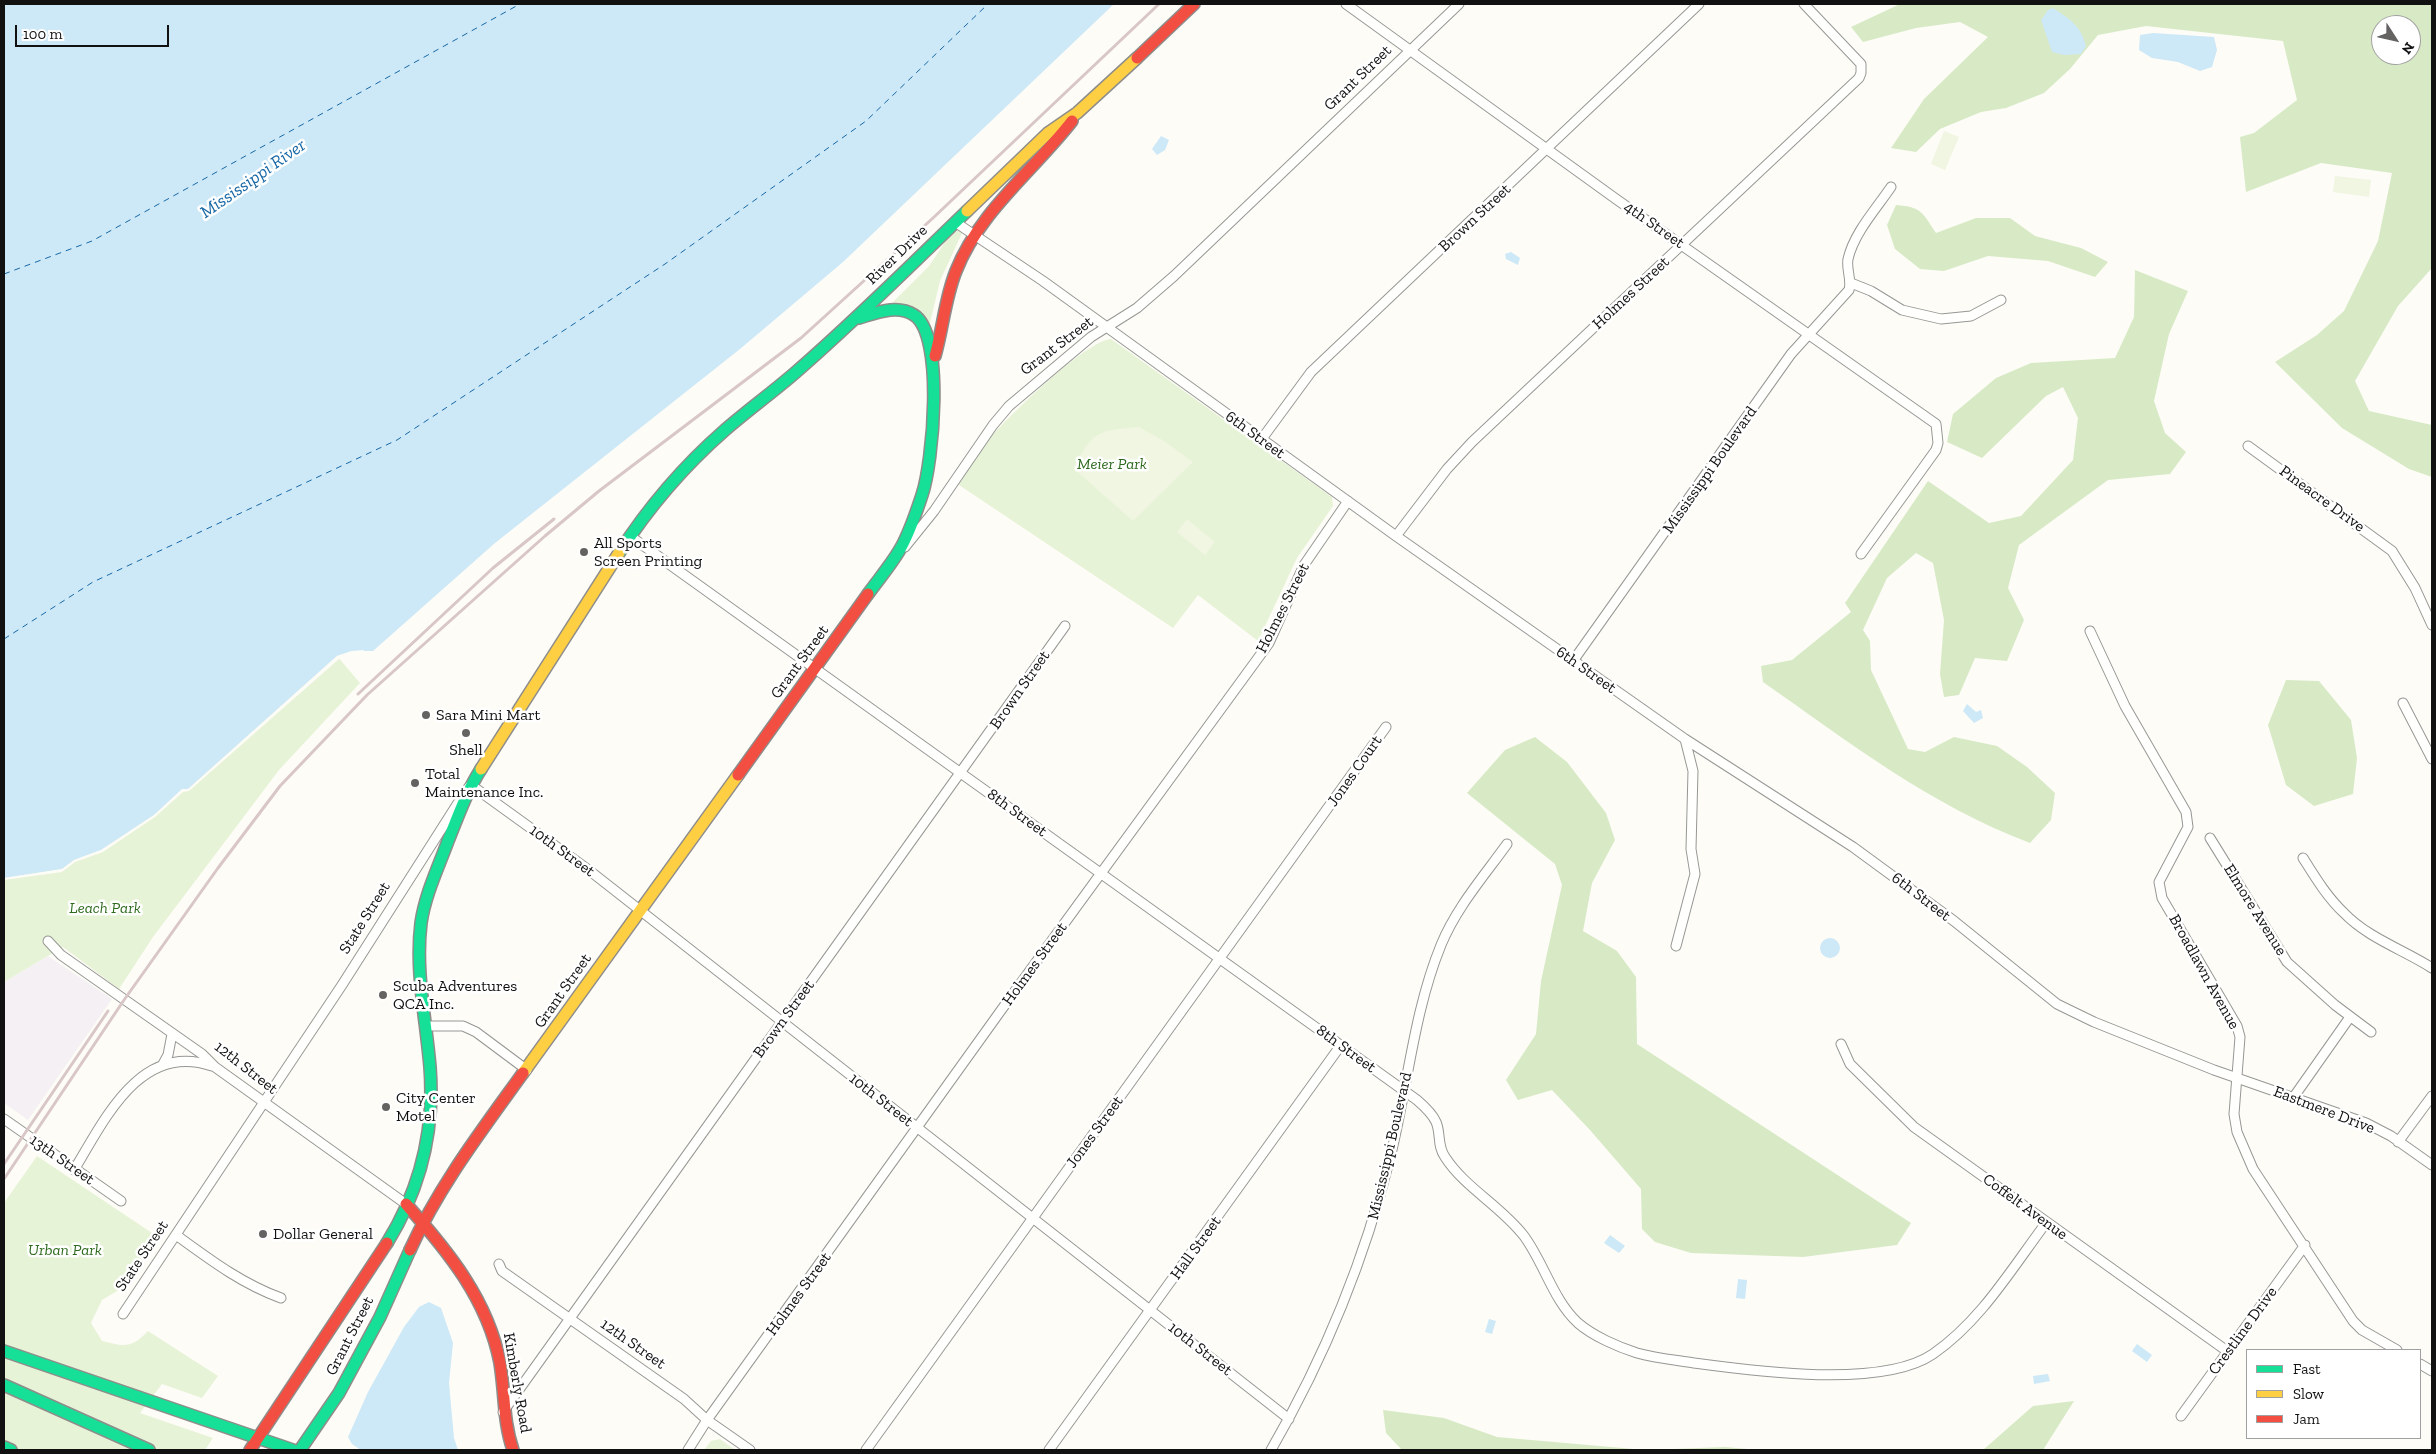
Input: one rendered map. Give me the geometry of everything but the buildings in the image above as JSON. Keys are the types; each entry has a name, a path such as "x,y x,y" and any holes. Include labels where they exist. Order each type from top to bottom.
{"main road":[{"name":"River Drive","path":"630,536 685,468 724,431 854,320 1048,133 1077,113 1194,4"},
{"path":"933,362 948,296 960,262 975,236 988,218 1055,144 1077,113"},
{"path":"854,320 879,310 891,309 912,314 920,320 929,336 933,362 932,440 928,474 918,510 900,550 875,585"},
{"name":"State Street","path":"471,785 630,536"},
{"name":"Grant Street","path":"300,1450 339,1393 368,1339 423,1222 458,1163 527,1070 875,585"},
{"name":"Grant Street","path":"250,1450 388,1242 406,1204 424,1157 432,1114 430,1067 419,971 421,922 429,889 471,785"},
{"name":"12th Street","path":"406,1204 423,1222"},
{"name":"Kimberly Road","path":"423,1222 472,1287 486,1314 500,1364 503,1412 513,1450"},
{"path":"4,1351 293,1450"},
{"path":"4,1385 149,1450"},
{"path":"4,1447 11,1450"}],"street":[{"name":"4th Street","path":"1346,4 1936,424 1938,442 1933,454 1861,554"},
{"name":"Grant Street","path":"875,585 934,511 993,424 1009,406 1091,337 1137,308 1174,276 1459,4"},
{"name":"Brown Street","path":"1261,440 1310,372 1548,149 1699,4"},
{"name":"Holmes Street","path":"1396,536 1447,469 1472,442 1859,78 1861,73 1860,64 1804,4"},
{"path":"1891,187 1859,232 1848,260 1851,283 1871,291 1902,310 1941,319 1971,316 2001,300"},
{"name":"6th Street","path":"955,222 1108,328 1261,440 1685,739 1853,847 1954,921 2057,1004 2109,1028 2238,1078"},
{"name":"Mississippi Boulevard","path":"1573,661 1791,354 1849,290 1851,283"},
{"name":"Pineacre Drive","path":"2248,446 2394,553 2415,588 2432,625"},
{"name":"Holmes Street","path":"707,1420 1269,643 1304,565 1348,501"},
{"name":"8th Street","path":"630,536 1417,1100 1437,1122 1443,1154 1455,1171 1495,1205 1523,1235 1541,1263 1566,1310 1579,1324 1600,1337 1636,1353 1747,1370 1848,1375 1898,1368 1932,1355 1956,1335 1982,1308 2046,1223"},
{"name":"Brown Street","path":"503,1412 1066,626"},
{"name":"Broadlawn Avenue","path":"2090,631 2125,706 2186,812 2188,827 2158,882 2162,898 2237,1026 2240,1037 2234,1114 2237,1132 2253,1169 2305,1245 2353,1321 2362,1330 2395,1349"},
{"path":"2403,703 2432,759"},
{"name":"Jones Court","path":"1324,814 1386,727"},
{"path":"1676,946 1695,874 1691,849 1692,771 1685,739"},
{"name":"10th Street","path":"471,785 582,865 1289,1419"},
{"name":"State Street","path":"123,1314 264,1103 471,785"},
{"name":"Jones Street","path":"866,1450 1324,814"},
{"name":"Elmore Avenue","path":"2210,838 2278,950 2294,968 2350,1017 2371,1032"},
{"name":"Mississippi Boulevard","path":"1271,1450 1314,1370 1350,1287 1365,1245 1391,1154 1417,1025 1441,944 1457,912 1507,844"},
{"path":"2303,858 2323,889 2344,914 2369,933 2432,968"},
{"name":"12th Street","path":"48,942 60,956 202,1054 215,1067 406,1204"},
{"path":"2293,1098 2350,1017"},
{"path":"425,1026 451,1025 469,1029 527,1070"},
{"path":"162,1066 168,1055 172,1034"},
{"name":"Coffelt Avenue","path":"1841,1044 1850,1064 1914,1127 2227,1351"},
{"name":"Hall Street","path":"1050,1450 1341,1045"},
{"path":"74,1170 121,1095 144,1075 172,1063 190,1062 215,1067"},
{"name":"Eastmere Drive","path":"2238,1078 2366,1123 2398,1142 2432,1166"},
{"path":"2398,1142 2432,1096"},
{"name":"13th Street","path":"4,1119 74,1170 121,1201"},
{"path":"176,1235 234,1275 282,1298"},
{"name":"Crestline Drive","path":"2181,1416 2305,1245"},
{"name":"12th Street","path":"499,1264 502,1271 684,1399 707,1420 750,1450"},
{"path":"2421,1365 2432,1371"},
{"path":"688,1450 707,1420"}],"shaded area":[{"path":"48,956 112,999 28,1120 4,1103 4,982"}],"green space":[{"path":"1900,4 2432,4 2432,268 2398,306 2355,381 2369,411 2432,425 2432,477 2409,469 2342,428 2275,362 2317,335 2344,311 2378,241 2392,173 2321,163 2246,192 2240,137 2254,133 2297,100 2283,41 2146,26 2098,35 2070,69 2044,93 2006,108 1981,112 1940,129 1916,152 1891,148 1924,99 1988,37 1960,22 1916,28 1863,42 1851,27"},
{"path":"1944,131 1959,137 1945,170 1931,164"},
{"path":"2335,176 2371,180 2369,197 2333,192"},
{"path":"1896,205 1916,209 1928,220 1936,233 1976,218 2010,218 2035,236 2081,248 2108,262 2095,277 2048,261 1988,256 1944,271 1920,269 1895,249 1887,225"},
{"path":"959,230 962,233 940,281 930,323 891,304 929,266 950,235"},
{"path":"2135,270 2188,291 2169,334 2154,401 2165,433 2186,452 2170,474 2108,480 2019,545 2008,588 2024,620 2007,661 1975,658 1959,695 1944,697 1940,674 1944,620 1933,563 1916,553 1887,578 1863,630 1870,641 1871,670 1908,749 1925,752 1954,737 1997,746 2027,767 2055,793 2051,820 2030,843 1993,828 1958,810 1859,750 1763,682 1761,666 1792,660 1851,612 1845,603 1928,481 1989,523 2021,516 2073,460 2078,418 2063,387 2046,396 1982,458 1947,442 1953,414 1996,378 2031,363 2115,358 2134,317"},
{"name":"Meier Park","path":"1111,339 1332,497 1333,506 1297,558 1258,641 1198,595 1173,628 956,483 984,445 1028,399 1084,352 1099,343"},
{"path":"1139,427 1164,441 1193,462 1133,521 1073,468 1086,447 1098,435 1113,430"},
{"path":"1187,519 1215,542 1205,555 1177,532"},
{"name":"Leach Park","path":"337,656 360,683 279,770 153,937 119,989 63,947 4,982 4,878 39,872 101,850 246,736"},
{"path":"2286,680 2319,681 2351,720 2357,758 2353,794 2314,806 2286,785 2268,725"},
{"path":"1535,737 1567,762 1606,813 1615,840 1592,883 1583,931 1617,951 1636,977 1637,1044 1911,1223 1897,1245 1803,1257 1691,1253 1655,1242 1642,1229 1641,1189 1590,1130 1552,1090 1518,1100 1506,1080 1536,1034 1541,981 1562,885 1555,864 1467,793 1505,750"},
{"name":"Urban Park","path":"37,1156 158,1237 127,1285 102,1300 91,1323 102,1341 122,1345 128,1345 137,1341 148,1331 218,1376 202,1398 162,1384 140,1413 213,1438 205,1450 4,1450 4,1203"},
{"path":"2074,1401 2043,1450 1983,1450 2033,1406"},
{"path":"1383,1410 1444,1418 1497,1437 1645,1450 1402,1450 1386,1433"},
{"path":"720,1439 735,1450 704,1450 711,1441"},
{"path":"1725,1447 1759,1450 1646,1450"}],"water":[{"name":"Mississippi River","path":"4,4 1114,4 843,262 740,349 495,543 373,651 352,651 337,656 188,789 182,790 154,815 101,850 74,860 62,869 4,878"},
{"path":"2053,8 2078,28 2086,46 2081,54 2064,55 2052,52 2041,20 2048,10"},
{"path":"2153,33 2214,37 2217,50 2212,67 2200,71 2178,62 2152,58 2139,50 2140,35"},
{"path":"1161,136 1169,140 1165,150 1157,155 1152,149"},
{"path":"1511,252 1520,258 1518,265 1506,259 1505,254"},
{"path":"1967,704 1976,712 1981,710 1983,718 1974,723 1963,711"},
{"path":"1830,938 1837,941 1840,948 1837,955 1830,958 1823,955 1820,948 1823,941"},
{"path":"1610,1235 1625,1246 1619,1253 1604,1243"},
{"path":"1738,1279 1747,1280 1745,1299 1736,1298"},
{"path":"429,1302 441,1308 453,1343 449,1383 454,1438 458,1450 361,1450 352,1444 348,1437 368,1392 404,1327 419,1307"},
{"path":"1489,1319 1496,1321 1492,1334 1485,1332"},
{"path":"2137,1344 2152,1355 2147,1362 2132,1351"},
{"path":"2048,1374 2050,1381 2034,1384 2033,1376"}],"pier":[{"path":"364,650 362,653 352,653 339,659 189,791 183,792 155,817 103,852 75,862 62,872 4,880 4,878 62,869 74,860 101,850 154,815 182,789 188,789 337,656 352,651"}],"ferry route":[{"path":"4,274 92,241 520,4"},
{"path":"4,639 93,582 397,440 665,264 866,121 988,4"}],"railway":[{"path":"4,1179 124,1000 218,868 280,786 367,695 545,536 599,491 801,338 933,218 1159,4"},
{"path":"358,694 493,568 554,519"},
{"path":"4,1164 108,1011"}],"traffic: fast":[{"path":"619,553 655,504 696,458 725,430 840,333 967,211"},
{"path":"859,318 894,310 901,310 914,315 924,327 930,347 934,400 930,456 922,495 903,545 868,594"},
{"path":"387,1243 409,1201 417,1180 428,1136 431,1091 419,959 421,923 432,882 459,813 481,769"},
{"path":"300,1450 339,1393 380,1317 410,1250"},
{"path":"4,1351 293,1450"},
{"path":"4,1385 149,1450"},
{"path":"4,1447 11,1450"}],"traffic: slow":[{"path":"967,211 1048,133 1077,113 1137,58"},
{"path":"481,769 619,553"},
{"path":"523,1073 738,775"}],"traffic: jam":[{"path":"1137,58 1194,4"},
{"path":"935,356 949,292 966,250 978,230 1008,192 1072,121"},
{"path":"738,775 868,594"},
{"path":"410,1250 434,1203 448,1181 523,1073"},
{"path":"406,1204 451,1258 476,1297 486,1318 500,1363 506,1418 513,1450"},
{"path":"250,1450 387,1243"}],"place":[{"name":"All Sports Screen Printing","path":"584,552"},
{"name":"Sara Mini Mart","path":"426,715"},
{"name":"Shell","path":"466,733"},
{"name":"Total Maintenance Inc.","path":"415,783"},
{"name":"Scuba Adventures QCA Inc.","path":"383,995"},
{"name":"City Center Motel","path":"386,1107"},
{"name":"Dollar General","path":"263,1234"}]}
